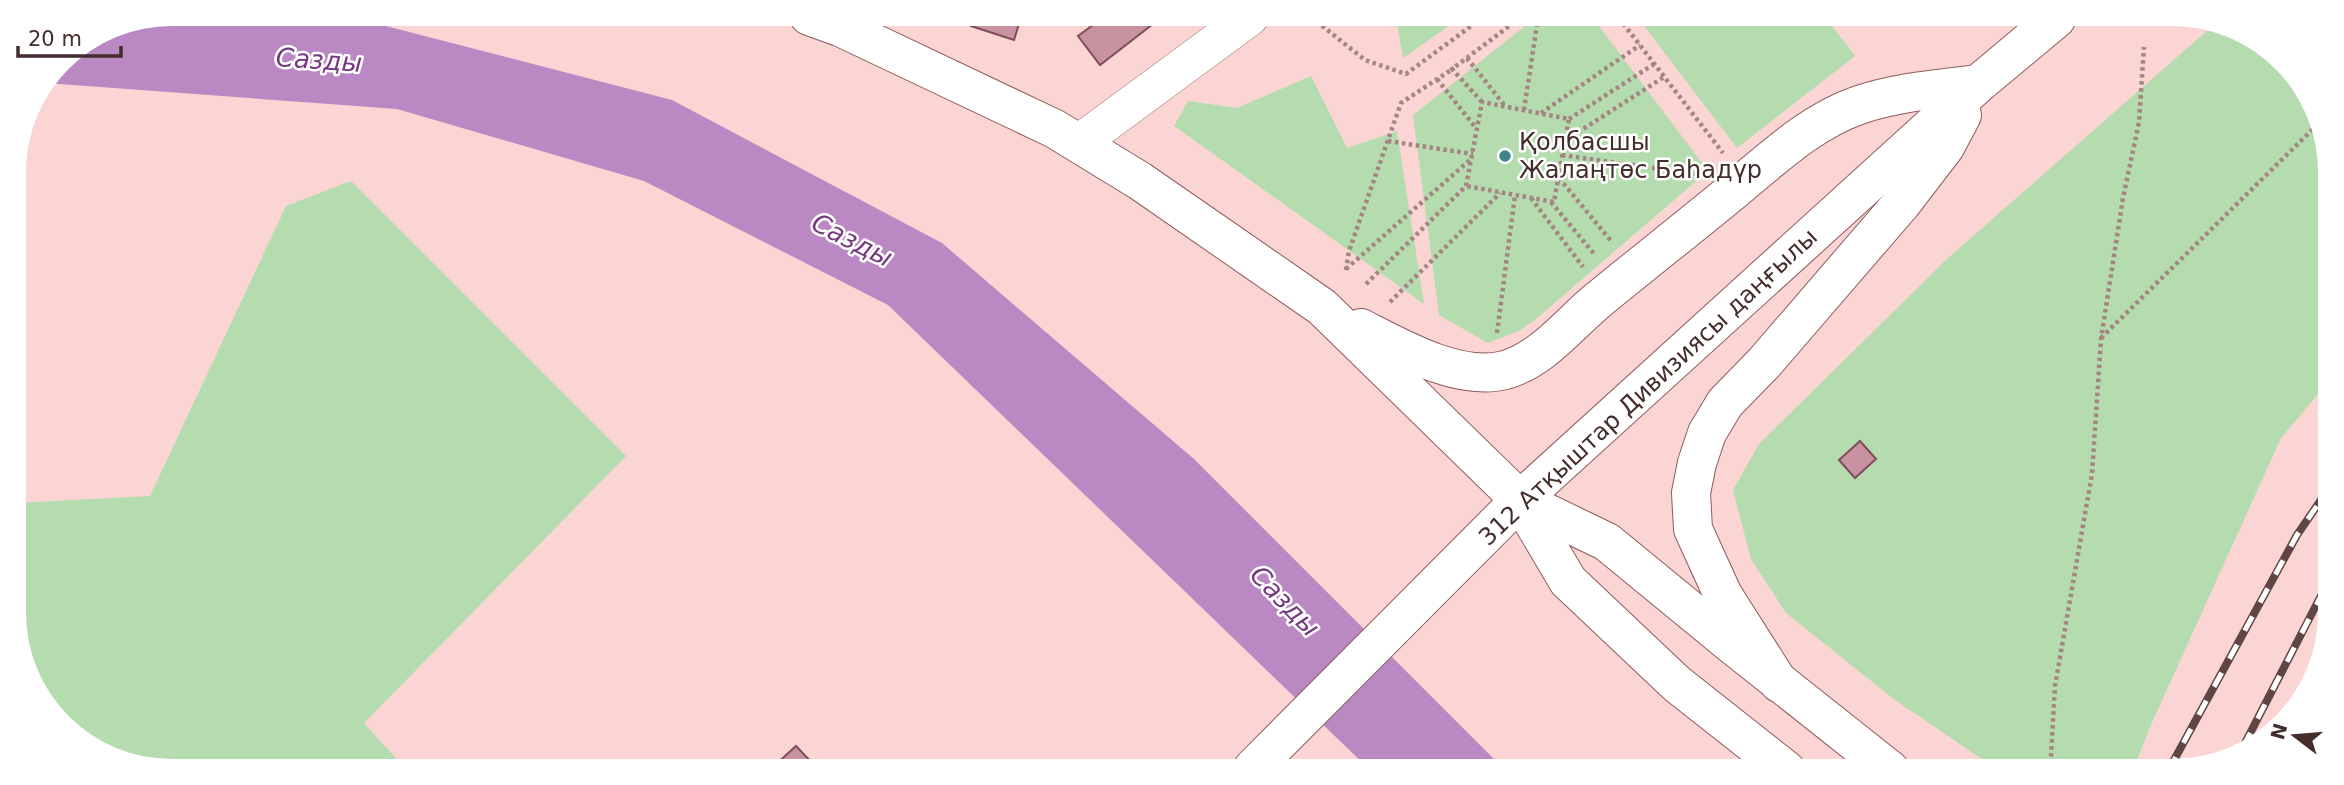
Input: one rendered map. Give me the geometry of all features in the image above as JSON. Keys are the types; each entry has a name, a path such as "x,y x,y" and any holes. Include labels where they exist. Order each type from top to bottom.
{"main road":[{"name":"312 Атқыштар Дивизиясы даңғылы","path":"1263,758 1520,500 1978,84 2048,26"},
{"path":"838,27 1055,129 1140,181 1322,307 1404,350 1439,364 1476,372 1503,370 1532,359 1595,303 1814,126 1859,105 1919,91 1978,84"},
{"path":"1779,683 1723,595 1693,529 1691,493 1697,463 1707,433 1725,403 1764,363 1902,203 1945,147 1978,84"},
{"path":"1322,307 1520,500 1568,581 1677,684 1771,758"},
{"path":"1520,500 1607,542 1875,758"}],"lane":[{"path":"1079,143 1237,26"}],"path":[{"path":"1323,26 1365,60 1406,75 1471,26"},
{"path":"1472,156 1346,270 1349,251 1401,103 1454,68 1509,26"},
{"path":"1524,110 1537,26"},
{"path":"1625,26 1726,156"},
{"path":"1541,113 1640,45"},
{"path":"2050,758 2055,686 2091,474 2101,339 2123,198 2139,122 2144,47"},
{"path":"1467,58 1505,106"},
{"path":"1454,68 1452,69 1482,102 1569,119 1654,64"},
{"path":"1565,141 1664,77"},
{"path":"1437,79 1477,129"},
{"path":"1366,284 1466,186 1482,102"},
{"path":"1551,202 1554,202 1569,119"},
{"path":"2101,339 2311,131"},
{"path":"1388,141 1472,156"},
{"path":"1562,155 1697,174"},
{"path":"1558,177 1613,244"},
{"path":"1466,186 1551,202 1597,258"},
{"path":"1390,302 1501,192"},
{"path":"1495,345 1515,195"},
{"path":"1530,198 1584,268"}],"green space":[{"path":"1398,26 1449,26 1403,58"},
{"path":"1525,26 1599,26 1708,171 1536,319 1521,330 1488,343 1439,315 1413,115"},
{"path":"1644,26 1832,26 1855,56 1737,148"},
{"path":"2207,31 2244,46 2275,69 2307,117 2315,144 2318,173 2318,394 2281,438 2138,758 1980,758 1895,700 1786,613 1751,559 1733,490 1759,444 1948,258"},
{"path":"1311,76 1347,148 1397,131 1424,304 1174,126 1188,101 1237,108"},
{"path":"351,181 626,456 364,723 397,759 173,759 135,754 99,739 76,722 51,694 41,677 29,641 26,612 26,502 150,496 286,206"}],"water":[{"name":"Сазды","path":"389,27 672,100 942,243 1194,459 1493,758 1358,758 888,305 644,181 397,109 57,84 69,69 99,46 144,29"}],"building":[{"path":"973,27 1018,27 1014,40"},
{"path":"1091,27 1150,27 1100,65 1078,36"},
{"path":"1860,441 1876,459 1855,478 1839,460"},
{"path":"796,746 808,759 782,759"}],"railway":[{"path":"2175,758 2297,535 2318,504"},
{"path":"2249,736 2318,602"}],"place":[{"name":"Қолбасшы Жалаңтөс Баһадүр","path":"1505,156"}]}
